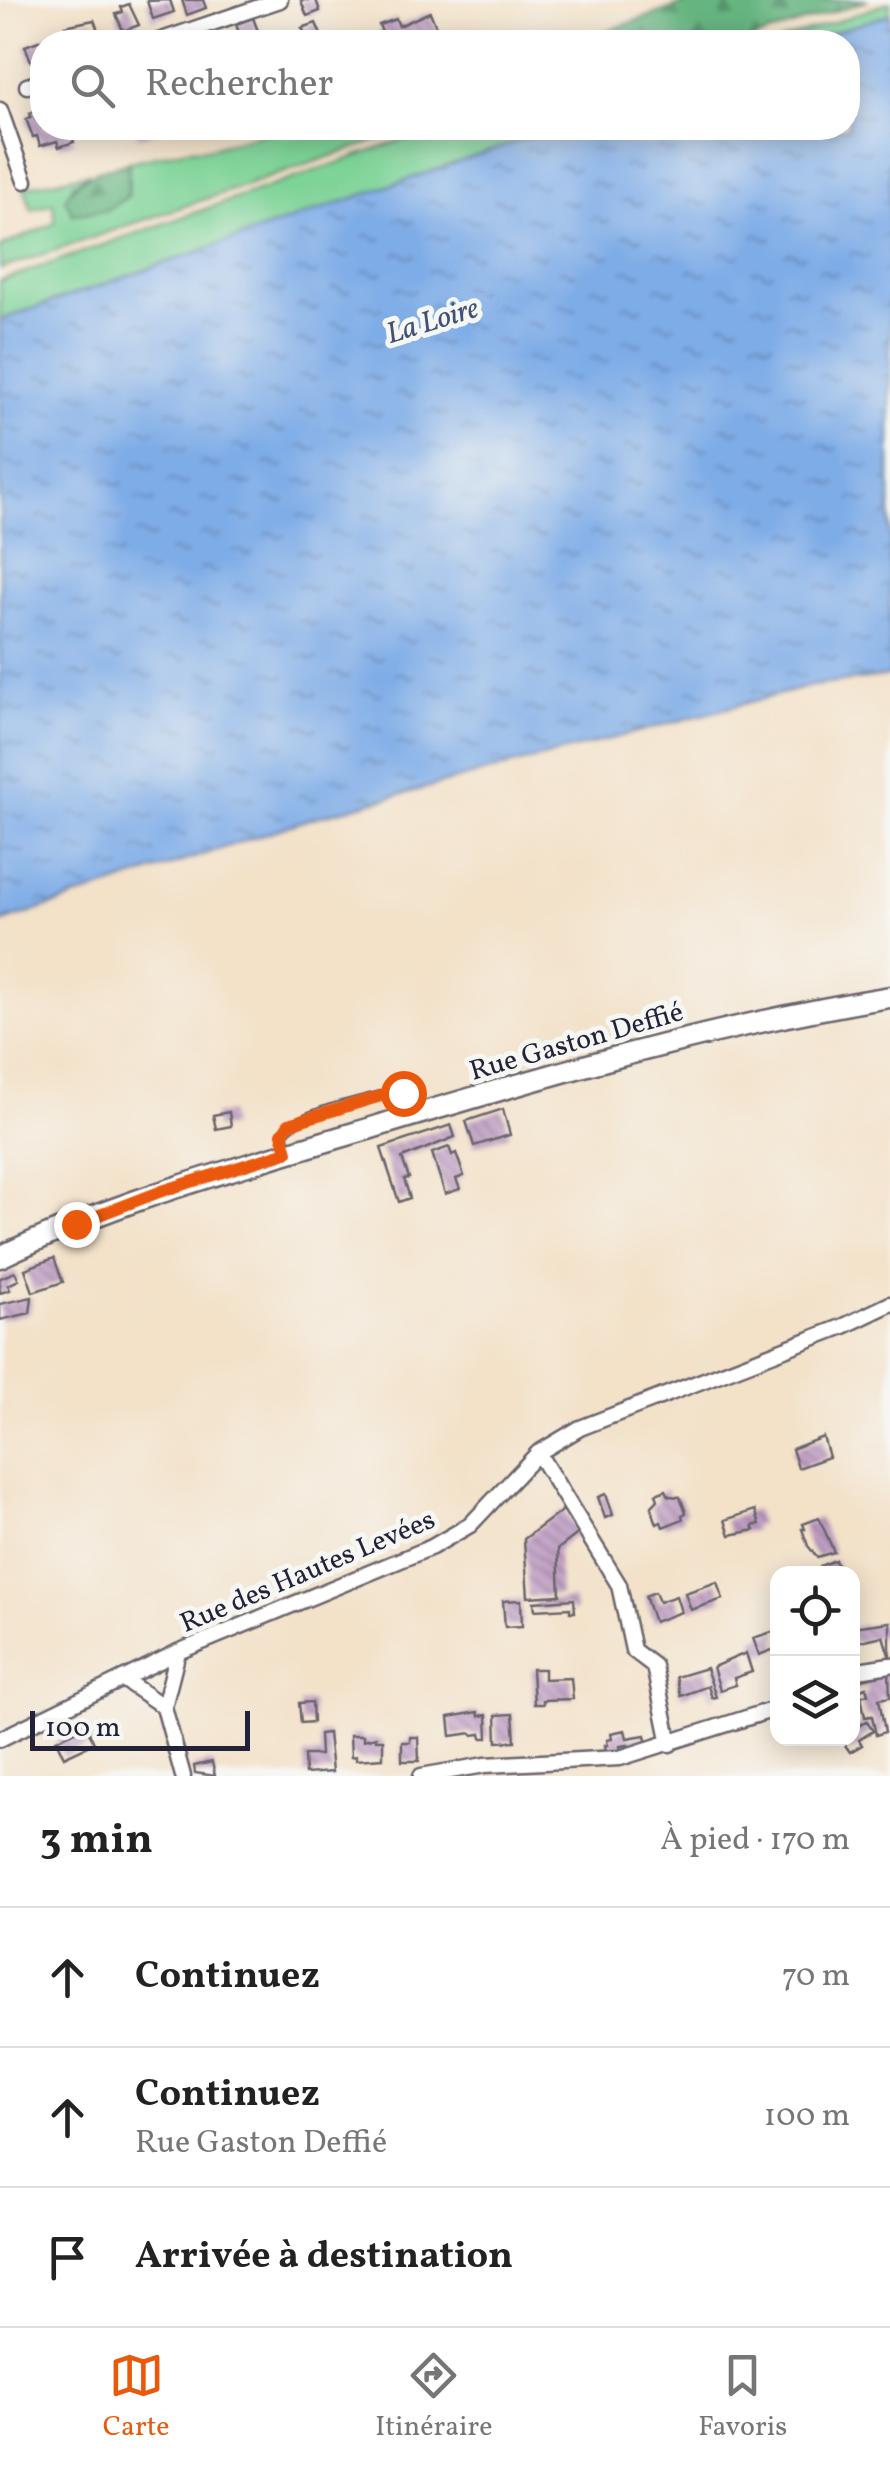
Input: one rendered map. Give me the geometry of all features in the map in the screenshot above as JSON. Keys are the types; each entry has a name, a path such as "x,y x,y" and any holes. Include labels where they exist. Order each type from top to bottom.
{"main road":[{"name":"Rue Gaston Deffié","path":"0,1257 162,1191 427,1111 698,1033 890,997"}],"street":[{"path":"191,30 280,0"},
{"path":"0,110 25,181"},
{"name":"Rue des Hautes Levées","path":"0,1739 178,1652 432,1547 470,1525 538,1454 580,1428 844,1326 890,1304"},
{"path":"538,1454 619,1585 633,1650 654,1666 670,1744"},
{"path":"178,1652 164,1707 183,1776"},
{"path":"860,1671 890,1665"},
{"path":"124,1680 164,1707"},
{"path":"422,1776 485,1765 620,1758 770,1711"}],"green space":[{"path":"695,0 868,0 781,30 610,30"},
{"path":"890,2 890,14 841,30 812,30"},
{"path":"238,140 379,140 0,269 0,247 55,223 53,203 32,210 24,187 90,173 72,185 73,214 106,210 128,196 129,162"},
{"path":"403,140 522,140 0,320 0,281"},
{"path":"129,162 128,196 106,210 73,214 65,199 77,183"}],"water":[{"name":"La Loire","path":"890,14 890,676 811,686 312,818 0,923 0,320 522,140 860,140 860,30 841,30"}],"building":[{"path":"170,0 174,12 153,19 147,1"},
{"path":"182,0 203,0 206,8 187,15"},
{"path":"316,0 320,11 307,16 301,1"},
{"path":"129,4 139,25 123,30 116,14 123,12 121,7"},
{"path":"430,12 437,30 381,30 379,25 396,19 399,26"},
{"path":"253,18 258,30 238,30 236,24"},
{"path":"94,20 98,30 66,30 65,26"},
{"path":"316,23 319,30 303,30"},
{"path":"38,140 73,140 74,142 59,147 57,141 40,146"},
{"path":"503,1109 510,1135 474,1146 466,1121"},
{"path":"229,1112 231,1126 216,1129 213,1115"},
{"path":"451,1125 455,1137 402,1158 410,1198 399,1202 381,1148"},
{"path":"449,1147 452,1155 456,1153 464,1176 456,1179 460,1189 445,1194 432,1153"},
{"path":"54,1258 63,1282 33,1292 25,1269"},
{"path":"15,1272 19,1280 8,1285 10,1290 0,1293 0,1278"},
{"path":"32,1297 30,1313 0,1320 0,1304"},
{"path":"823,1437 829,1457 798,1468 792,1449"},
{"path":"666,1490 669,1496 680,1497 686,1513 683,1519 663,1527 661,1522 657,1524 651,1507 658,1500 656,1494"},
{"path":"606,1494 613,1515 605,1518 598,1497"},
{"path":"563,1510 580,1532 558,1549 560,1595 528,1597 524,1539"},
{"path":"755,1510 760,1524 753,1526 755,1530 730,1535 725,1520"},
{"path":"819,1518 834,1552 817,1557 802,1529 803,1524"},
{"path":"717,1582 723,1599 691,1610 685,1593"},
{"path":"655,1592 659,1602 676,1596 681,1612 654,1622 645,1596"},
{"path":"574,1599 575,1612 570,1612 570,1608 535,1610 534,1602"},
{"path":"521,1600 522,1626 505,1627 503,1601"},
{"path":"890,1622 890,1658 883,1636 860,1641 860,1626"},
{"path":"770,1633 770,1651 759,1655 753,1638"},
{"path":"746,1653 752,1672 734,1678 736,1685 720,1690 713,1667"},
{"path":"706,1668 716,1697 712,1698 708,1686 681,1696 676,1677"},
{"path":"532,1669 544,1669 544,1679 571,1678 573,1699 534,1704"},
{"path":"889,1673 890,1697 879,1699 885,1732 876,1735 872,1716 865,1717 861,1696 868,1694 866,1687 860,1689 860,1679"},
{"path":"312,1702 313,1722 301,1723 299,1703"},
{"path":"478,1712 479,1716 487,1715 488,1738 472,1733 451,1736 449,1717"},
{"path":"513,1714 515,1741 497,1742 496,1715"},
{"path":"867,1721 873,1731 860,1739 860,1725"},
{"path":"86,1726 94,1743 64,1757 56,1740"},
{"path":"625,1730 627,1738 645,1735 647,1746 620,1746 621,1752 606,1753 611,1733"},
{"path":"328,1733 332,1772 305,1774 304,1755 320,1755 319,1734"},
{"path":"350,1735 383,1740 383,1758 351,1757"},
{"path":"410,1737 418,1737 419,1761 402,1761 402,1742 410,1742"},
{"path":"212,1762 215,1776 195,1773 194,1766"}],"route":[{"path":"76,1224 162,1191 287,1152 282,1134 289,1124 394,1092 403,1093"}]}
